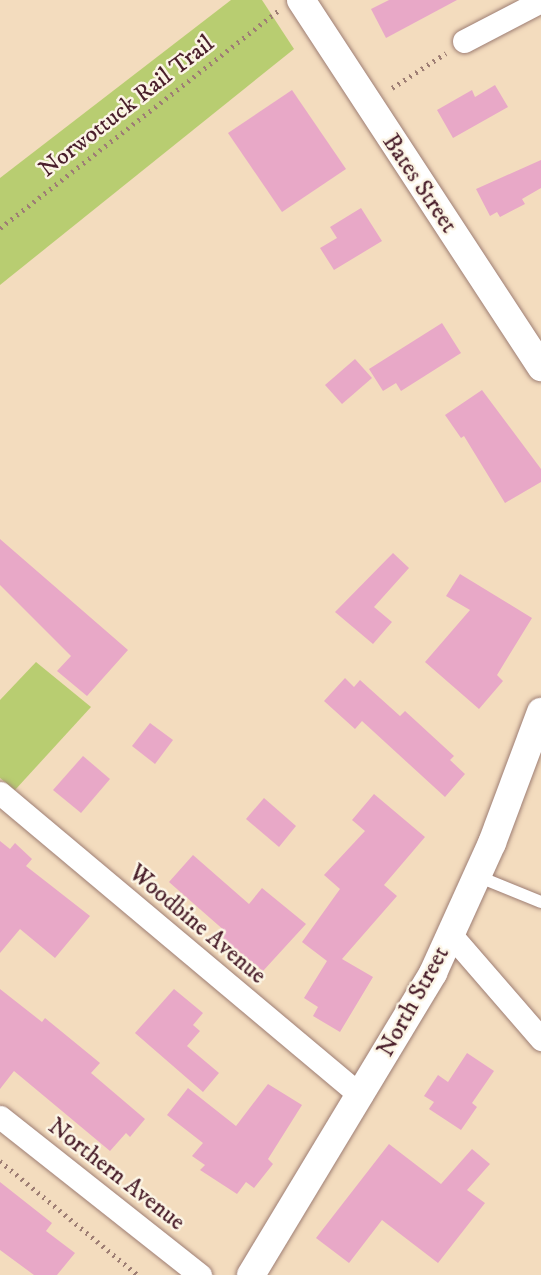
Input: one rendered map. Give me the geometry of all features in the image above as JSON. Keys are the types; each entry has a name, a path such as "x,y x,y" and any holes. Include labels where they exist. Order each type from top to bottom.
{"street":[{"name":"Bates Street","path":"301,0 366,105 541,367"},
{"path":"464,41 541,1"},
{"name":"North Street","path":"251,1275 361,1096 451,935 541,712"},
{"name":"Woodbine Avenue","path":"0,793 361,1096"},
{"path":"451,935 541,1039"},
{"name":"Northern Avenue","path":"0,1117 200,1275"}],"lane":[{"path":"477,876 541,902"}],"path":[{"name":"Norwottuck Rail Trail","path":"0,228 275,13"},
{"path":"366,105 464,41"},
{"path":"0,1161 138,1275"}],"green space":[{"path":"231,0 262,0 294,49 0,285 0,178"},
{"path":"36,662 91,707 15,790 0,778 0,700"}],"building":[{"path":"389,0 457,0 386,38 371,9"},
{"path":"495,85 508,107 453,138 437,110 472,90 475,97"},
{"path":"292,90 346,169 282,212 228,133"},
{"path":"541,160 541,188 522,199 525,204 500,217 497,212 490,216 476,189"},
{"path":"361,208 382,241 334,270 320,248 337,238 330,227"},
{"path":"442,323 461,353 401,391 396,383 383,391 369,369"},
{"path":"355,359 372,378 342,404 325,385"},
{"path":"482,390 541,469 541,482 505,503 464,436 461,438 445,415"},
{"path":"0,539 128,650 87,696 57,671 71,656 0,585"},
{"path":"393,553 409,568 374,607 392,622 373,644 335,612"},
{"path":"460,574 532,618 497,675 503,681 479,709 425,662 470,610 446,596"},
{"path":"345,678 354,687 360,680 400,716 405,711 454,756 450,760 465,774 445,797 362,721 355,729 324,701"},
{"path":"150,723 173,740 155,764 132,746"},
{"path":"83,756 110,779 81,813 53,790"},
{"path":"374,794 425,837 384,885 397,896 342,959 373,977 340,1032 313,1016 318,1007 304,998 327,961 302,942 340,889 324,875 365,831 352,820"},
{"path":"264,798 296,826 279,847 246,819"},
{"path":"0,841 10,849 15,843 32,859 26,866 90,916 55,958 20,929 0,953"},
{"path":"193,855 249,904 262,888 306,924 263,971 221,937 226,932 169,882"},
{"path":"0,989 42,1022 45,1018 100,1063 91,1073 145,1119 130,1137 126,1133 110,1151 14,1071 0,1089"},
{"path":"174,989 203,1013 193,1025 200,1031 187,1046 219,1073 203,1092 135,1033"},
{"path":"467,1053 494,1071 472,1103 477,1107 461,1130 429,1109 434,1102 424,1096 438,1075 448,1082"},
{"path":"268,1084 302,1105 268,1159 273,1164 254,1188 246,1182 237,1194 200,1170 205,1165 192,1156 203,1143 167,1115 188,1088 236,1126"},
{"path":"389,1144 441,1184 472,1149 490,1164 467,1190 485,1203 438,1263 382,1220 349,1263 316,1238"},
{"path":"0,1182 52,1223 46,1231 75,1253 57,1275 34,1275 0,1250"}]}
